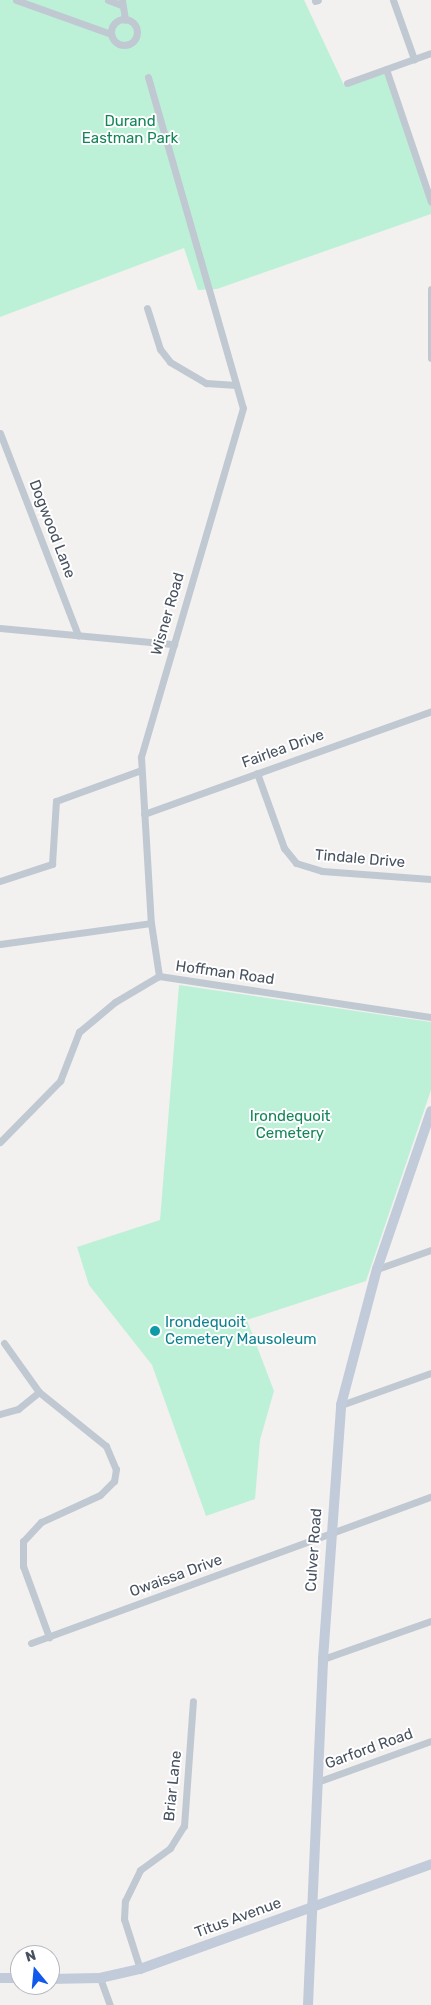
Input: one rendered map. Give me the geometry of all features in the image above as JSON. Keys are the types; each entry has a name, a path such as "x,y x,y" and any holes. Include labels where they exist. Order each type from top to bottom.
{"main road":[{"name":"Culver Road","path":"308,2005 323,1659 330,1535 341,1405 377,1269 431,1111"},
{"name":"Titus Avenue","path":"60,1979 100,1978 140,1969 431,1864"}],"street":[{"path":"16,0 111,34 118,44 131,43 136,27 125,20 122,2 108,0"},
{"path":"393,0 414,59"},
{"path":"111,34 115,23 125,20"},
{"path":"347,83 431,53"},
{"path":"386,70 431,202"},
{"name":"Wisner Road","path":"148,76 201,267 243,408 141,757 151,922 159,976"},
{"path":"431,290 431,358"},
{"path":"147,308 160,350 170,362 206,383 236,385"},
{"name":"Dogwood Lane","path":"0,433 78,635"},
{"path":"0,628 174,644"},
{"name":"Fairlea Drive","path":"144,814 431,711"},
{"path":"0,881 52,864 56,801 142,770"},
{"name":"Tindale Drive","path":"257,774 284,848 296,863 322,871 431,879"},
{"path":"0,944 151,922"},
{"name":"Hoffman Road","path":"0,1142 60,1081 79,1032 115,1002 159,976 431,1017"},
{"path":"377,1269 431,1250"},
{"path":"4,1343 39,1392 67,1417 106,1446 115,1462 116,1475 100,1495 41,1522 23,1541 23,1566 49,1637"},
{"path":"341,1405 431,1373"},
{"path":"0,1414 18,1409 39,1392"},
{"name":"Owaissa Drive","path":"31,1644 330,1535 431,1496"},
{"path":"323,1659 431,1621"},
{"name":"Briar Lane","path":"140,1969 124,1919 125,1900 140,1870 170,1848 184,1826 193,1701"},
{"name":"Garford Road","path":"317,1782 431,1741"},
{"path":"100,1978 110,2005"}],"green space":[{"name":"Durand Eastman Park","path":"0,0 304,0 344,85 386,71 431,202 431,214 217,289 198,290 184,248 0,317"},
{"name":"Irondequoit Cemetery","path":"179,985 431,1022 431,1090 366,1281 247,1320 274,1391 260,1440 255,1499 206,1516 152,1365 89,1285 77,1247 160,1220"}],"place":[{"name":"Irondequoit Cemetery Mausoleum","path":"155,1331"}]}
